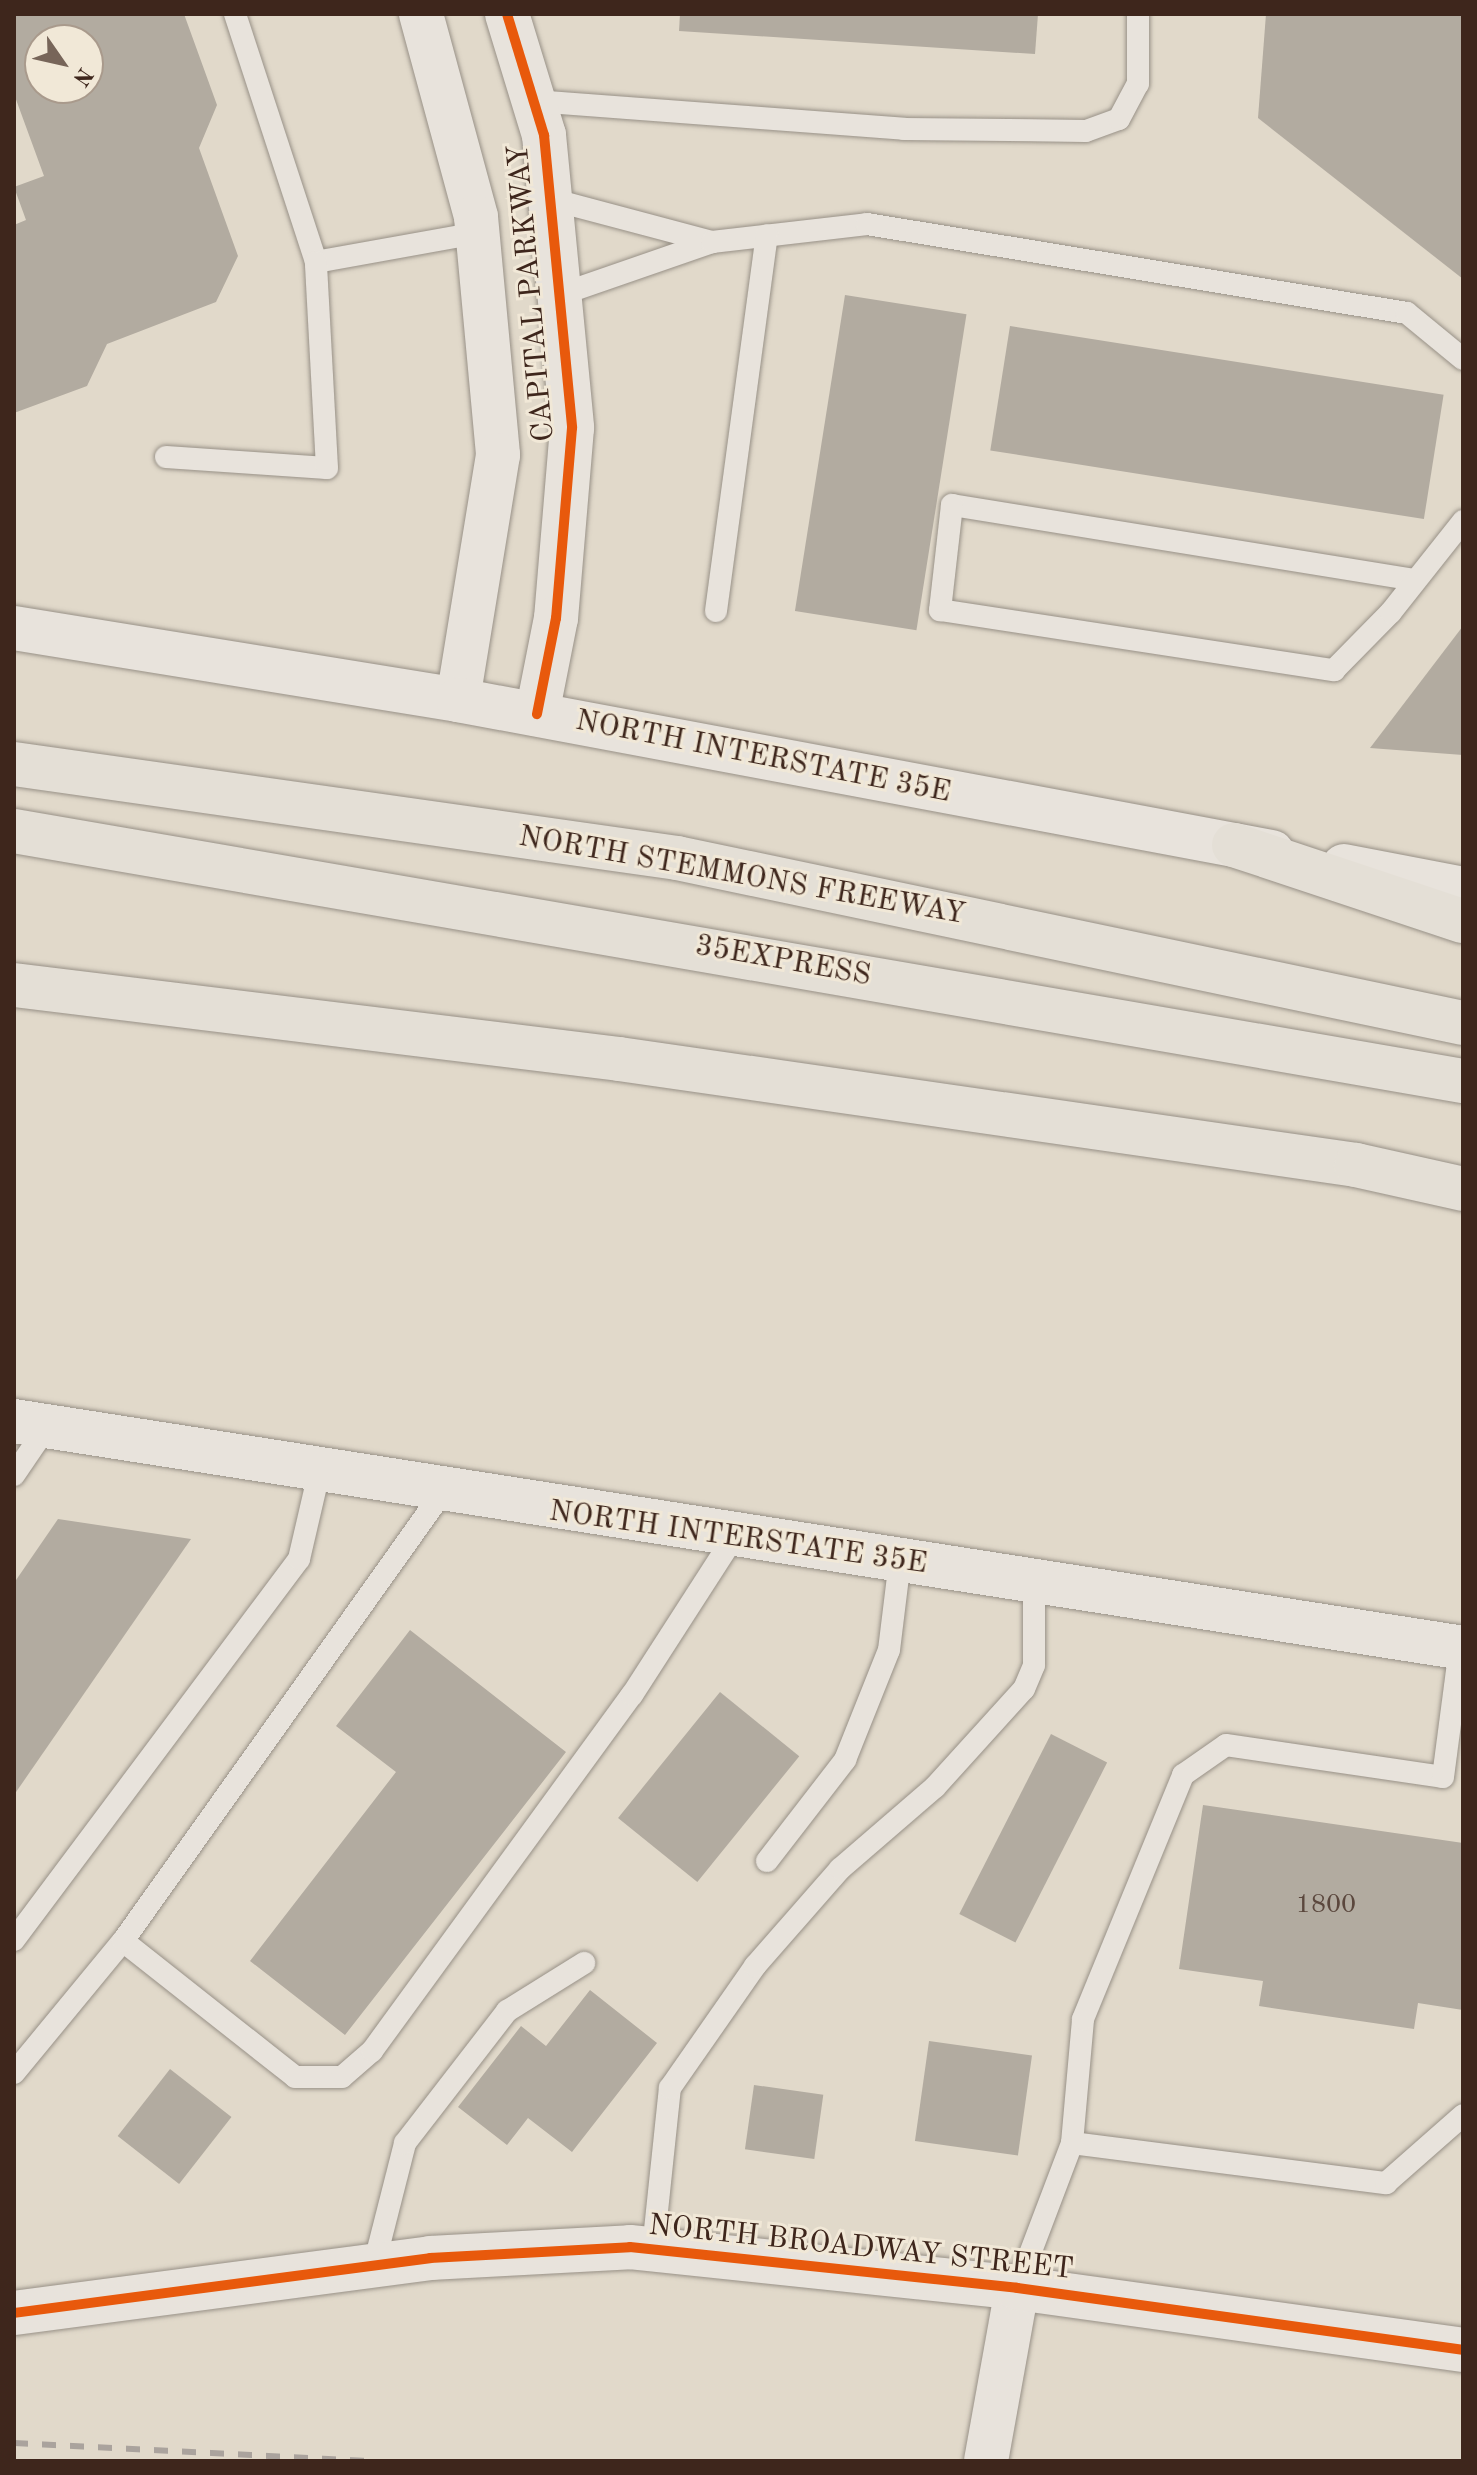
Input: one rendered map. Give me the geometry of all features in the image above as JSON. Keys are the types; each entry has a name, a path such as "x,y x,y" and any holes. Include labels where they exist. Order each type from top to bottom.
{"highway":[{"name":"NORTH STEMMONS FREEWAY","path":"14,764 677,858 1463,1023"},
{"name":"35EXPRESS","path":"14,831 1463,1081"},
{"path":"1234,845 1463,921"},
{"path":"14,985 619,1059 1341,1163 1463,1189"}],"street":[{"name":"CAPITAL PARKWAY","path":"421,14 477,233 498,455 458,700"},
{"name":"CAPITAL PARKWAY","path":"507,14 534,101 550,199 572,428 556,618 537,714"},
{"name":"NORTH INTERSTATE 35E","path":"14,628 537,714 1463,889"},
{"name":"NORTH INTERSTATE 35E","path":"30,1424 442,1493 1461,1648"},
{"name":"NORTH BROADWAY STREET","path":"14,2313 374,2265 653,2249 1017,2288 1463,2350"},
{"path":"986,2461 1017,2288"}],"lane":[{"path":"166,457 327,468 316,262 235,14"},
{"path":"534,101 904,129 1086,131 1119,119 1138,84 1138,14"},
{"path":"550,199 712,242"},
{"path":"559,295 712,242 867,224 1407,313 1463,359"},
{"path":"316,262 477,233"},
{"path":"716,611 767,235"},
{"path":"1415,580 952,505 940,610 1334,670 1415,580 1463,521"},
{"path":"14,1475 30,1424"},
{"path":"14,1940 299,1559 319,1473"},
{"path":"14,2073 123,1941 442,1493"},
{"path":"123,1941 295,2077 342,2077 372,2051 632,1695 733,1538"},
{"path":"767,1861 845,1760 889,1650 900,1561"},
{"path":"653,2249 670,2088 755,1966 821,1891 935,1787 1024,1689 1034,1665 1034,1583"},
{"path":"1017,2288 1072,2143 1083,2019 1183,1775 1226,1745 1453,1778 1461,1648"},
{"path":"374,2265 405,2143 507,2011 584,1963"},
{"path":"1072,2143 1386,2183 1455,2121"}],"building":[{"path":"14,14 184,14 217,105 199,148 238,256 216,302 107,344 87,386 14,413 14,225 26,220 14,187 44,176 14,94"},
{"path":"680,14 1038,14 1035,54 679,31"},
{"path":"1266,14 1463,14 1463,279 1258,118"},
{"path":"845,295 966,314 916,630 795,611"},
{"path":"1010,326 1444,395 1424,519 990,450"},
{"path":"1463,626 1463,755 1370,748"},
{"path":"58,1519 191,1539 14,1795 14,1583"},
{"path":"410,1630 566,1752 345,2035 250,1961 396,1772 336,1726"},
{"path":"720,1692 799,1756 697,1882 618,1818"},
{"path":"1051,1734 1107,1763 1015,1943 959,1914"},
{"path":"1203,1805 1463,1843 1463,2010 1418,2003 1414,2029 1259,2006 1263,1981 1179,1969"},
{"path":"590,1990 657,2043 572,2152 528,2118 507,2145 458,2107 521,2026 546,2046"},
{"path":"929,2041 1032,2055 1018,2155 915,2141"},
{"path":"170,2069 231,2117 179,2184 118,2136"},
{"path":"754,2085 823,2095 814,2159 745,2149"}],"railway":[{"path":"14,2443 368,2461"}],"cycle path":[{"path":"507,14 544,135 572,428 556,618 537,714"},
{"path":"14,2313 430,2258 630,2247 1017,2288 1463,2350"}]}
